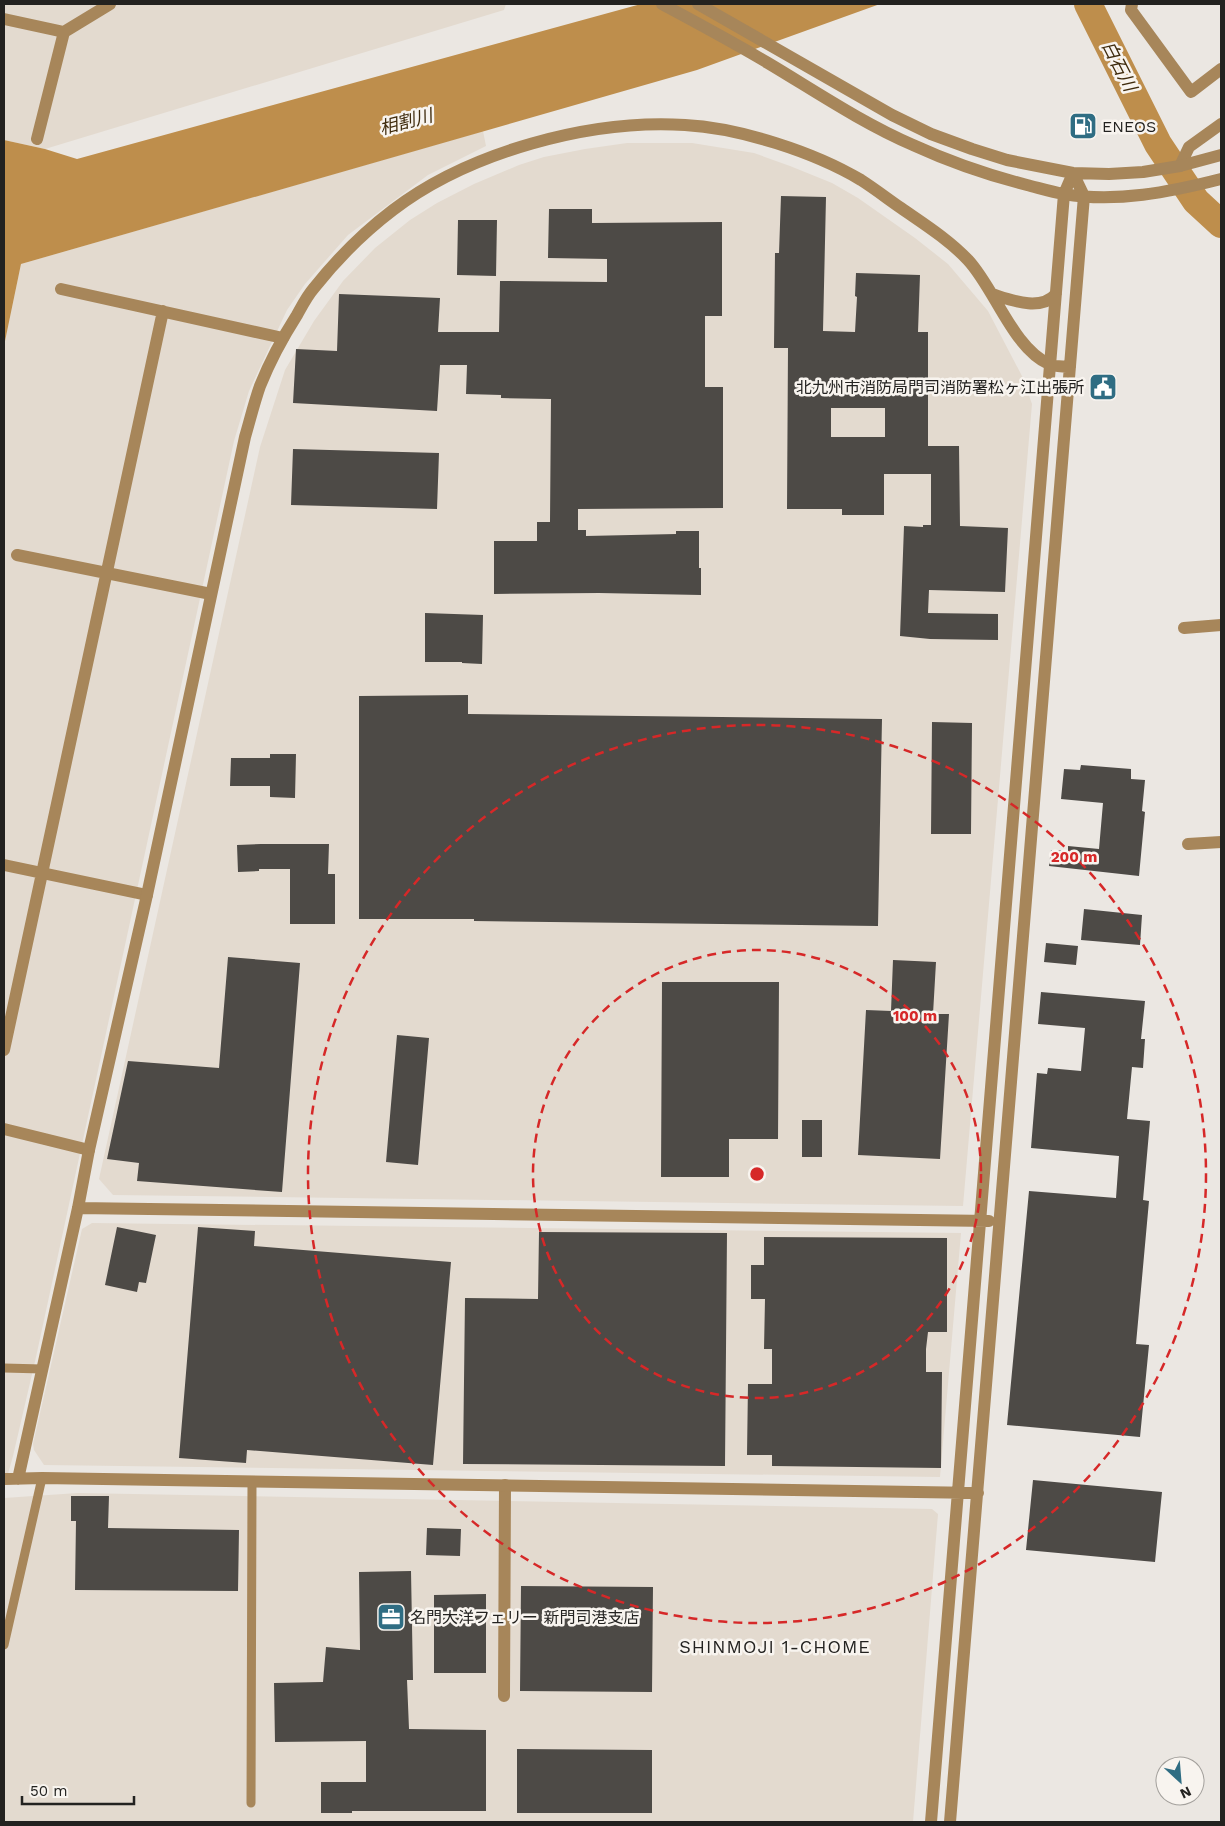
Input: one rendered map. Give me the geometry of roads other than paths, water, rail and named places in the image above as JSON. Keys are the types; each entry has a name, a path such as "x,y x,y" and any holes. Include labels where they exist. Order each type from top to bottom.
{"street":[{"path":"4,19 64,32 110,4"},
{"path":"662,4 911,145 955,163 1004,179 1064,194 1084,196 1125,196 1161,192 1221,179"},
{"path":"698,4 892,115 931,134 972,150 1007,160 1073,172 1109,174 1143,172 1180,166 1221,155"},
{"path":"1132,4 1131,10 1191,92 1221,69"},
{"path":"37,139 64,32"},
{"path":"1180,166 1189,147 1221,124"},
{"path":"18,1479 89,1150 147,895 245,437 261,385 283,338 312,290 350,247 394,209 442,179 494,155 545,140 594,130 642,125 685,125 733,131 820,160 852,176 940,235 969,262 1020,338 1033,353 1050,365 1070,367"},
{"path":"931,1822 1064,194 1073,172"},
{"path":"950,1822 1084,196 1073,172"},
{"path":"62,289 283,338"},
{"path":"992,294 1014,301 1035,304 1047,302 1056,294"},
{"path":"4,1050 163,311"},
{"path":"16,555 211,594"},
{"path":"1184,628 1221,625"},
{"path":"1188,844 1221,842"},
{"path":"4,865 147,895"},
{"path":"4,1129 89,1150"},
{"path":"78,1208 1000,1222"},
{"path":"4,1479 42,1478 978,1493"},
{"path":"504,1696 505,1485"}],"lane":[{"path":"4,1368 42,1369"},
{"path":"4,1645 42,1478"},
{"path":"251,1803 252,1482"}],"water":[{"name":"相割川","path":"641,4 880,4 697,70 21,264 4,346 4,140 45,149 77,159"}],"waterway":[{"name":"白石川","path":"1088,4 1158,144 1196,201 1221,224"}],"place":[{"name":"ENEOS","path":"1083,126"},
{"name":"北九州市消防局門司消防署松ヶ江出張所","path":"1103,387"},
{"name":"名門大洋フェリー 新門司港支店","path":"391,1617"}],"district":[{"name":"SHINMOJI 1-CHOME","path":"775,1647"}]}
